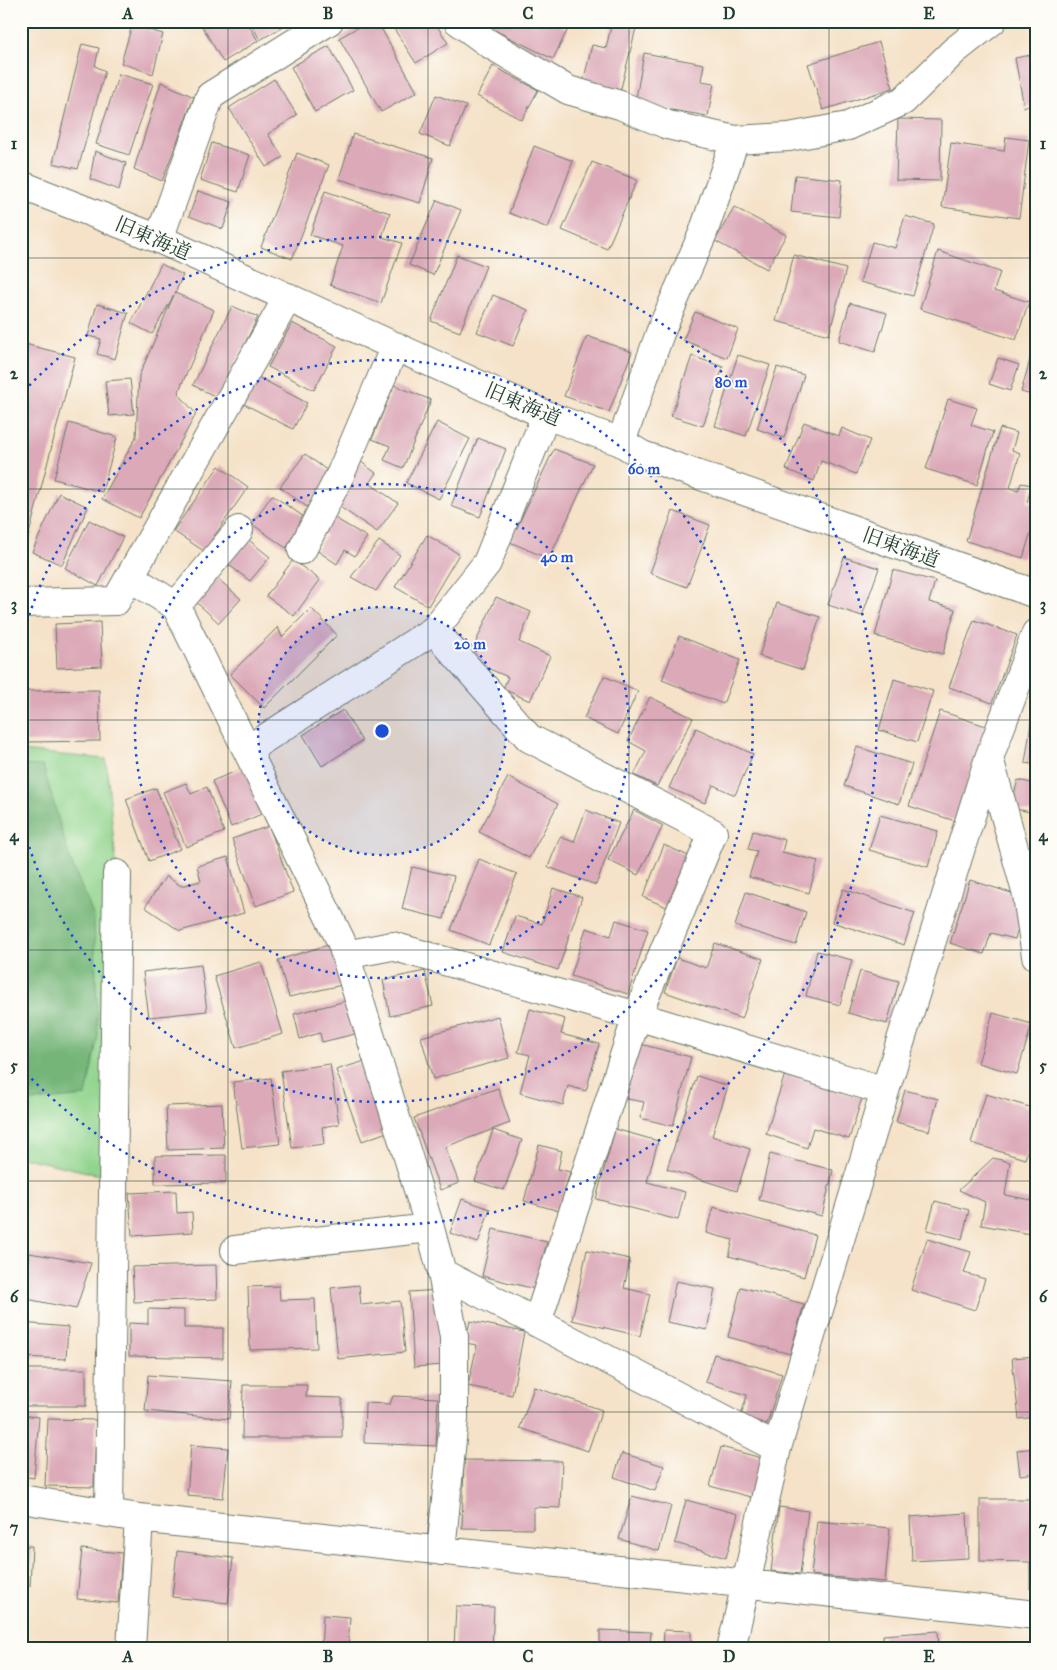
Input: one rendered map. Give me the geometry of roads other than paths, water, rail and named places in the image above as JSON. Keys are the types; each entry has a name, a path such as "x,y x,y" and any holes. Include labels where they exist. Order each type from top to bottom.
{"street":[{"path":"458,21 488,43 568,90 620,105 668,125 735,140 790,137 848,126 903,101 954,51 992,21"},
{"path":"158,239 210,96 316,25"},
{"path":"621,442 660,333 703,233 735,140"},
{"name":"旧東海道","path":"21,185 158,239 546,416 621,442 642,455 1036,594"},
{"path":"21,603 116,602 288,297"},
{"path":"302,550 341,473 395,346"},
{"path":"247,750 434,630 487,563 546,416"},
{"path":"176,606 239,530"},
{"path":"131,578 176,606 341,941 430,1228 442,1273 454,1337 454,1419 441,1551"},
{"path":"434,630 529,738 713,833 636,1016 537,1323"},
{"path":"731,1649 777,1448 885,1091 989,758 1036,633"},
{"path":"989,758 1027,895 1036,956"},
{"path":"109,1512 117,874"},
{"path":"345,955 392,946 636,1016 885,1091"},
{"path":"235,1250 430,1228"},
{"path":"442,1273 777,1448"},
{"path":"21,1499 139,1518 1036,1615"},
{"path":"131,1649 139,1518"}]}
